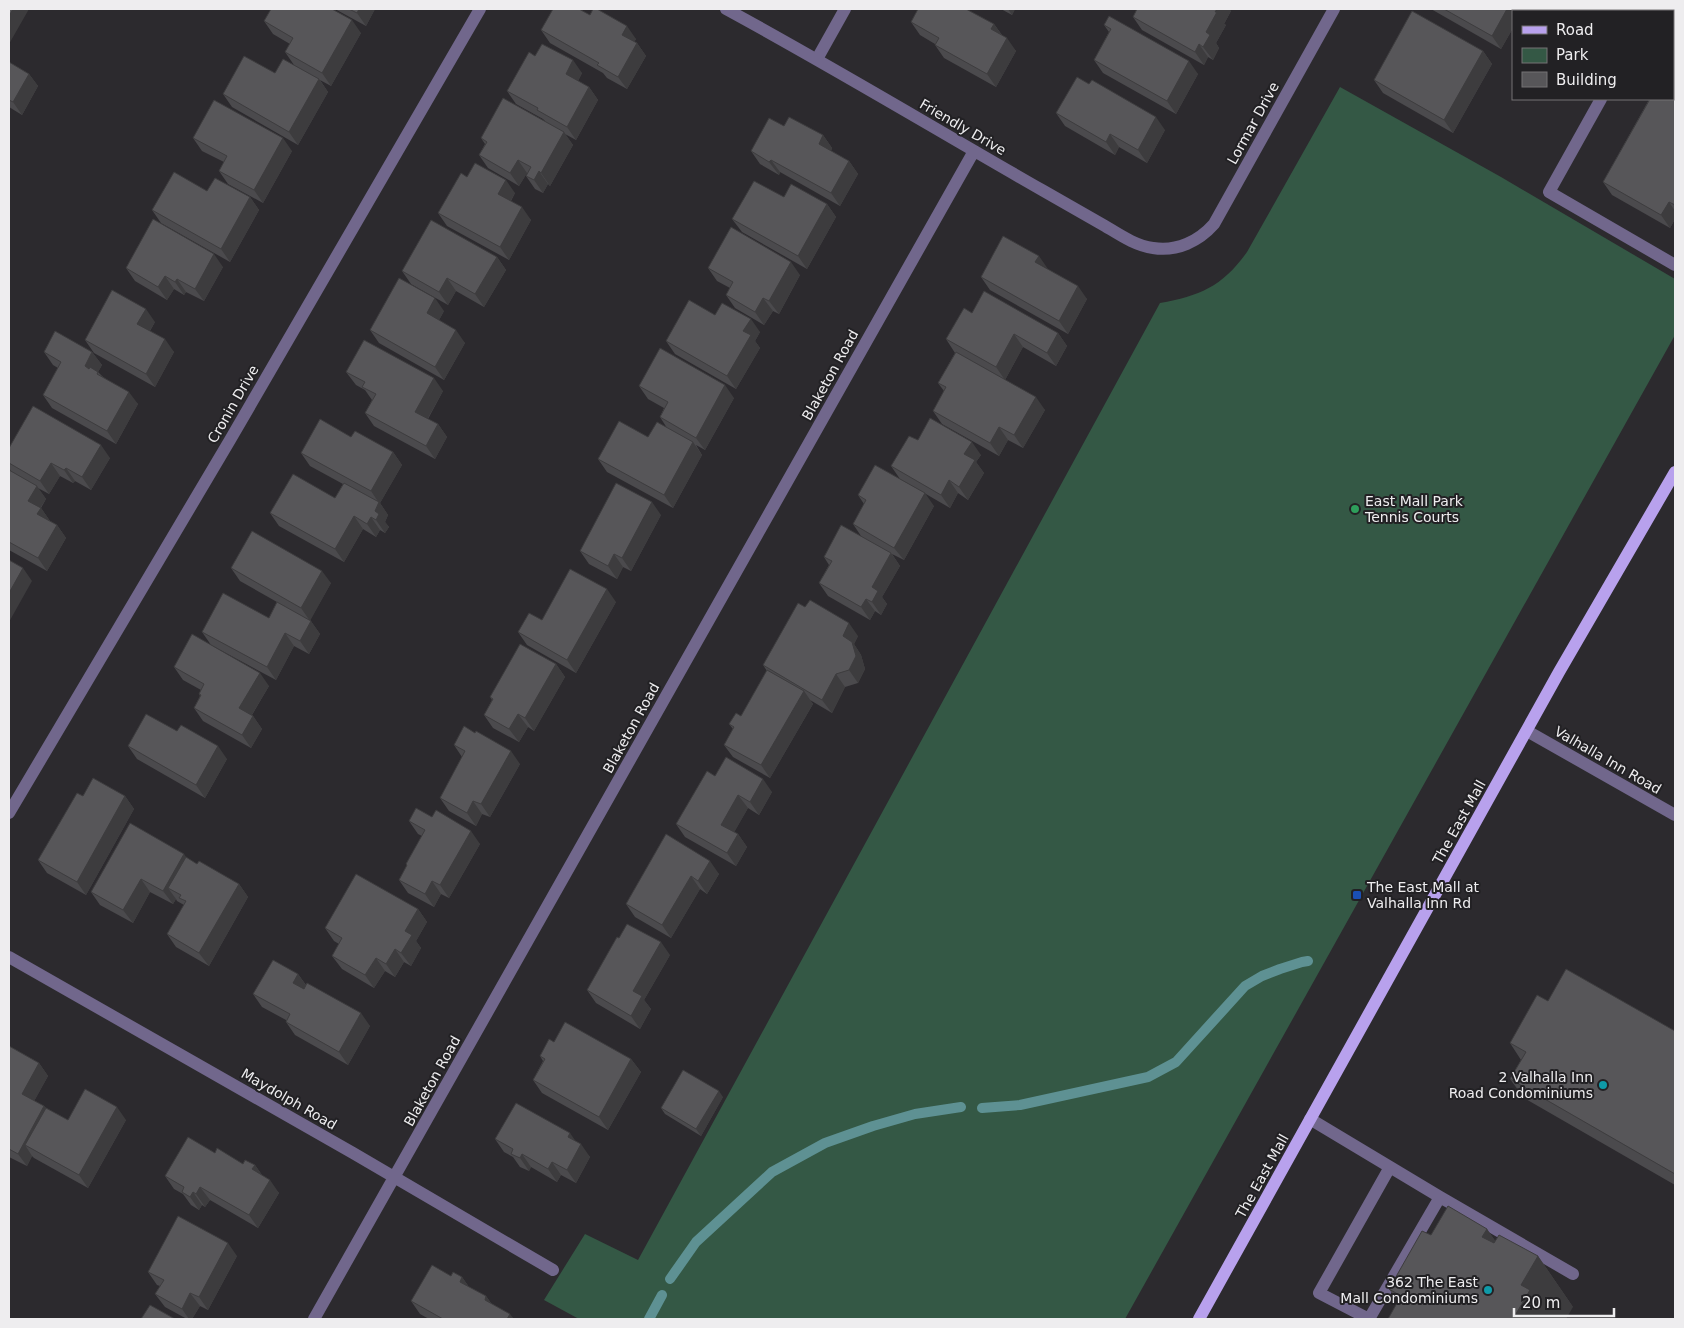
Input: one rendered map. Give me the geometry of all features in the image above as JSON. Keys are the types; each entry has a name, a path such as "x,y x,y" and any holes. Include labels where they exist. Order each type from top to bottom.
{"main road":[{"name":"The East Mall","path":"1199,1319 1527,731 1675,472"}],"street":[{"name":"Cronin Drive","path":"9,813 235,431 480,9"},
{"name":"Friendly Drive","path":"726,9 817,59 1130,240 1141,245 1166,249 1190,243"},
{"path":"817,59 845,9"},
{"name":"Lormar Drive","path":"1190,243 1199,238 1214,224 1334,9"},
{"path":"1600,100 1549,192 1675,265"},
{"name":"Blaketon Road","path":"314,1319 396,1177 498,992 974,151"},
{"name":"Valhalla Inn Road","path":"1527,731 1675,815"},
{"name":"Maydolph Road","path":"9,957 396,1177 553,1270"},
{"path":"1310,1119 1573,1274"},
{"path":"1390,1167 1319,1293 1369,1319 1440,1197"}],"green space":[{"path":"1340,87 1501,177 1675,279 1675,335 1125,1319 579,1319 544,1300 585,1234 638,1260 1160,303 1187,297 1210,288 1238,264 1247,252"}],"building":[{"path":"271,9 332,9 352,20 322,73 285,52 293,38 264,21"},
{"path":"349,9 359,9 357,13"},
{"path":"553,9 579,9 590,15 593,9 597,9 627,26 622,35 637,43 618,77 597,65 599,63 541,30"},
{"path":"918,9 966,9 994,24 991,29 1007,38 987,74 935,45 939,38 911,22"},
{"path":"1137,9 1217,9 1215,12 1217,12 1206,32 1210,35 1203,47 1199,44 1195,52 1133,17"},
{"path":"1444,9 1507,9 1492,36"},
{"path":"1412,11 1483,51 1444,120 1374,80"},
{"path":"1109,16 1189,61 1167,101 1094,60 1111,29 1104,25"},
{"path":"542,44 573,60 566,74 589,87 567,127 507,91 529,52 535,56"},
{"path":"1675,53 1675,205 1669,202 1661,215 1603,182 1649,100 1674,100"},
{"path":"244,56 275,73 283,59 319,79 289,132 223,94"},
{"path":"9,62 29,74 13,102 9,100"},
{"path":"1077,77 1089,84 1092,80 1156,117 1138,150 1110,134 1106,142 1056,113"},
{"path":"503,98 564,132 541,173 539,171 534,180 526,176 531,167 518,160 510,173 479,155 487,142 481,138"},
{"path":"214,100 283,138 254,190 219,171 227,156 193,138"},
{"path":"789,117 823,135 819,144 849,161 831,193 751,151 769,118 784,126"},
{"path":"475,163 506,180 498,194 522,207 500,247 438,213 461,173 467,177"},
{"path":"174,172 207,191 215,178 250,197 221,249 152,210"},
{"path":"754,181 784,197 791,184 827,204 798,256 732,219"},
{"path":"153,219 214,254 195,289 177,279 175,282 165,276 158,287 126,268"},
{"path":"431,220 497,257 475,294 447,278 439,292 402,271"},
{"path":"731,227 791,262 769,301 763,298 755,312 726,295 733,282 708,268"},
{"path":"1003,236 1039,256 1035,262 1078,286 1059,321 981,277"},
{"path":"399,278 435,298 427,313 456,330 435,367 370,330"},
{"path":"112,290 146,309 137,324 165,339 146,374 85,340"},
{"path":"984,291 1058,333 1047,353 1014,334 996,367 946,339 964,308 972,313"},
{"path":"689,300 715,315 722,303 751,319 743,331 751,335 727,376 666,341"},
{"path":"55,331 92,352 85,366 89,369 90,367 98,372 97,374 129,392 107,431 43,395 61,362 44,352"},
{"path":"364,340 434,378 415,412 438,424 426,446 365,413 376,394 362,387 365,382 346,372"},
{"path":"660,348 725,385 696,438 660,417 668,402 639,386"},
{"path":"956,352 1036,397 1014,435 999,427 990,443 933,411 946,387 938,383"},
{"path":"33,406 101,445 82,477 66,468 64,470 51,463 40,481 9,463 9,448"},
{"path":"930,418 972,442 964,454 975,460 959,487 949,480 941,495 891,466 909,436 918,440"},
{"path":"320,419 351,437 355,431 393,452 371,491 301,453"},
{"path":"619,421 648,437 657,422 693,442 664,495 598,459"},
{"path":"875,465 925,493 894,548 853,524 866,500 858,495"},
{"path":"9,470 37,486 28,501 41,508 37,514 57,525 38,558 9,542"},
{"path":"293,474 335,498 344,483 379,502 375,511 379,514 376,520 371,517 367,524 354,516 335,549 270,513"},
{"path":"616,483 652,502 622,558 614,554 608,566 580,551"},
{"path":"841,525 891,553 872,587 878,591 872,602 866,599 861,607 819,583 832,561 824,557"},
{"path":"252,531 322,571 301,608 231,568"},
{"path":"9,560 23,568 9,593"},
{"path":"570,569 607,589 567,660 518,632 529,613 542,620"},
{"path":"223,593 269,618 277,602 311,621 300,641 285,633 267,667 202,632"},
{"path":"810,600 849,623 843,636 852,642 856,656 849,670 836,674 822,700 763,665 798,603 805,607"},
{"path":"192,634 260,673 239,708 253,716 242,735 194,708 204,684 174,667"},
{"path":"520,644 556,664 525,718 518,714 509,729 484,715 493,699 490,697"},
{"path":"767,670 804,691 761,765 724,745 734,727 729,724 736,713 741,716"},
{"path":"146,714 177,731 181,725 218,746 196,785 128,746"},
{"path":"464,726 511,751 481,804 473,801 467,813 440,798 465,751 454,745"},
{"path":"726,757 763,779 750,802 738,795 721,825 738,834 727,853 676,824 707,771 715,776"},
{"path":"93,778 125,796 77,882 38,860 77,793 83,796"},
{"path":"416,808 432,817 436,810 471,831 440,885 432,881 425,894 399,880 425,830 409,821"},
{"path":"130,823 184,854 163,891 141,879 123,910 91,892"},
{"path":"666,834 710,861 698,881 691,876 662,925 626,904"},
{"path":"186,857 197,864 199,861 239,884 199,953 167,934 186,901 179,898 181,895 168,888"},
{"path":"356,874 418,909 405,931 412,935 401,953 395,949 386,964 376,958 365,975 332,956 342,938 325,928"},
{"path":"627,924 661,942 633,991 642,996 631,1016 587,990 617,937 619,938"},
{"path":"273,960 298,974 293,983 304,989 307,983 361,1013 339,1052 286,1022 290,1014 253,994"},
{"name":"2 Valhalla Inn Road Condominiums","path":"1566,969 1675,1031 1675,1174 1510,1079 1526,1052 1510,1043 1537,995 1548,1001"},
{"path":"565,1022 631,1059 599,1117 533,1080 545,1059 540,1056 549,1039 554,1042"},
{"path":"9,1046 39,1063 22,1094 44,1106 18,1154 9,1149"},
{"path":"683,1070 719,1091 696,1129 661,1108"},
{"path":"85,1089 117,1107 79,1175 25,1145 46,1108 68,1120"},
{"path":"516,1103 570,1133 568,1137 581,1144 567,1170 552,1162 548,1169 522,1154 520,1158 511,1154 513,1149 495,1139"},
{"path":"188,1137 215,1153 217,1148 243,1164 245,1160 255,1165 252,1169 270,1180 249,1215 200,1187 196,1194 193,1192 190,1197 182,1192 184,1187 165,1176"},
{"path":"1448,1206 1487,1229 1482,1237 1494,1243 1499,1235 1538,1256 1521,1285 1530,1290 1513,1319 1388,1319 1401,1296 1389,1289 1422,1231 1431,1235"},
{"path":"178,1216 228,1243 199,1297 190,1293 182,1309 155,1294 164,1280 148,1272"},
{"path":"432,1265 451,1276 453,1272 462,1277 460,1282 486,1296 485,1300 510,1314 507,1319 443,1319 411,1301"},
{"path":"150,1305 175,1319 141,1319"}],"waterway":[{"path":"982,1108 1020,1105 1148,1077 1176,1062 1245,986 1262,976 1308,961"},
{"path":"670,1279 696,1242 772,1172 825,1143 873,1126 915,1114 961,1107"},
{"path":"649,1319 662,1295"}],"place":[{"name":"East Mall Park Tennis Courts","path":"1355,509"},
{"name":"The East Mall at Valhalla Inn Rd","path":"1357,895"},
{"name":"2 Valhalla Inn Road Condominiums","path":"1603,1085"},
{"name":"362 The East Mall Condominiums","path":"1488,1290"}]}
